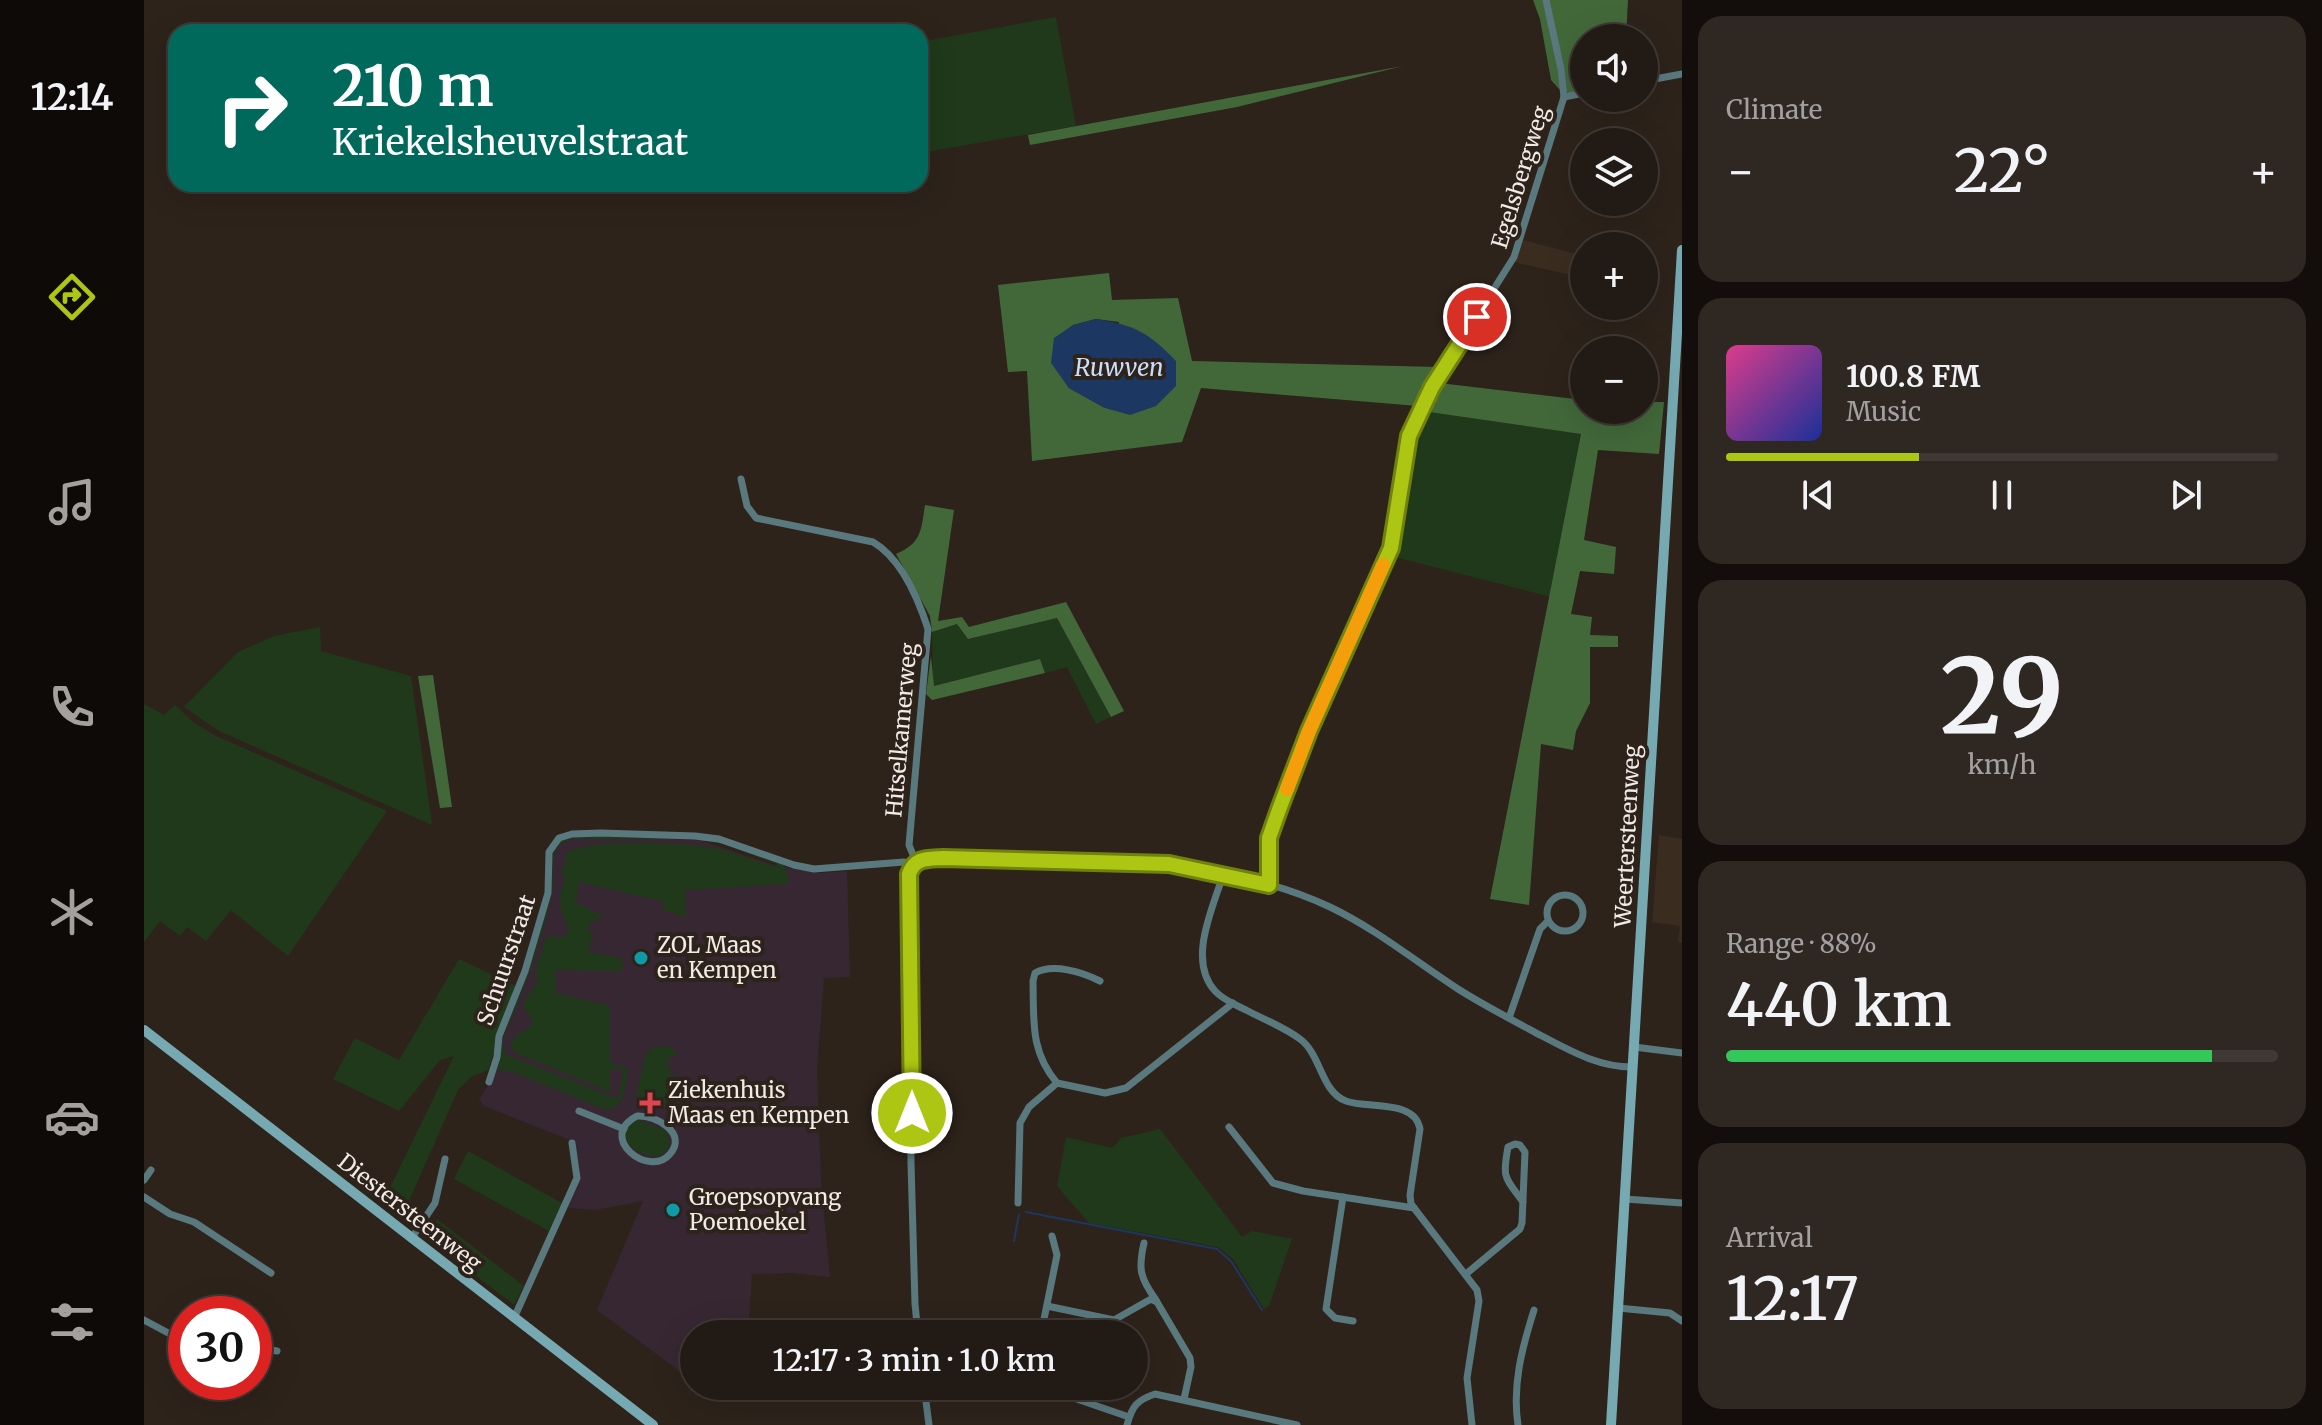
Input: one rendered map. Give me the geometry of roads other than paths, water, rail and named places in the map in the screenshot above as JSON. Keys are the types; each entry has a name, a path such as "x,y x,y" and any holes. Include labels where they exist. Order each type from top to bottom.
{"main road":[{"name":"Weertersteenweg","path":"1611,1425 1632,1067 1677,417 1682,250"},
{"name":"Diestersteenweg","path":"144,1030 653,1425"}],"street":[{"name":"Egelsbergweg","path":"1269,885 1269,838 1280,807 1309,731 1391,548 1409,436 1432,387 1514,257 1564,97 1546,0"},
{"path":"1658,78 1682,74"},
{"name":"Egelsbergweg","path":"1564,97 1570,96"},
{"name":"Hitselkamerweg","path":"741,479 747,506 756,518 873,542 888,551 920,604 928,629 909,845 914,863"},
{"name":"Schuurstraat","path":"489,1082 499,1036 525,971 548,893 549,852 559,838 572,834 601,833 695,836 719,839 806,868 914,863"},
{"path":"917,1320 911,1163 909,874 914,863 943,858 1169,864 1269,885 1330,907 1363,925 1458,989 1583,1057 1609,1066 1632,1067"},
{"path":"1223,875 1202,943 1208,981 1214,990 1300,1038 1338,1097 1411,1113 1416,1117 1420,1129 1410,1195 1414,1208 1477,1290 1479,1301 1467,1378 1472,1425"},
{"path":"1509,1018 1540,929 1548,921 1549,904 1558,897 1569,896 1581,907 1582,918 1570,930 1560,931 1548,921"},
{"path":"1100,981 1060,969 1044,968 1035,973 1036,1046 1040,1060 1057,1083 1105,1093 1126,1088 1233,1003"},
{"path":"1634,1047 1682,1053"},
{"path":"1018,1203 1020,1123 1029,1107 1057,1083"},
{"path":"579,1111 624,1129"},
{"path":"634,1117 650,1117 673,1132 674,1149 665,1159 655,1163 647,1161 625,1148 622,1137 624,1129 634,1117"},
{"path":"1229,1127 1273,1183 1293,1189 1414,1208"},
{"path":"514,1318 577,1178 572,1143"},
{"path":"1466,1274 1520,1229 1523,1202 1525,1152 1515,1144 1508,1147 1504,1172 1506,1180 1523,1202"},
{"path":"411,1239 435,1203 445,1159"},
{"path":"144,1180 151,1170"},
{"path":"144,1197 170,1214 194,1222 271,1273"},
{"path":"1343,1197 1326,1309 1335,1318 1353,1321"},
{"path":"1625,1199 1682,1203"},
{"path":"1044,1320 1057,1255 1052,1236"},
{"path":"1144,1243 1139,1265 1145,1285 1190,1358 1184,1399"},
{"path":"1047,1306 1114,1320 1151,1299 1157,1302"},
{"path":"1618,1308 1670,1313 1682,1321"},
{"path":"1518,1425 1517,1373 1534,1310"},
{"path":"144,1320 168,1333"},
{"path":"272,1350 277,1351"},
{"path":"1075,1400 1128,1421 1132,1408 1139,1400 1155,1394 1297,1425"},
{"path":"926,1400 929,1425"}],"water":[{"name":"Ruwven","path":"1096,319 1140,332 1158,343 1176,361 1176,386 1156,406 1130,415 1105,408 1069,388 1051,363 1054,338 1073,325"}],"waterway":[{"path":"1026,1212 1217,1249 1231,1261 1262,1310"},
{"path":"1014,1241 1019,1214"}],"place":[{"name":"ZOL Maas en Kempen","path":"641,958"},
{"name":"Ziekenhuis Maas en Kempen","path":"650,1103"},
{"name":"Groepsopvang Poemoekel","path":"673,1210"}]}
